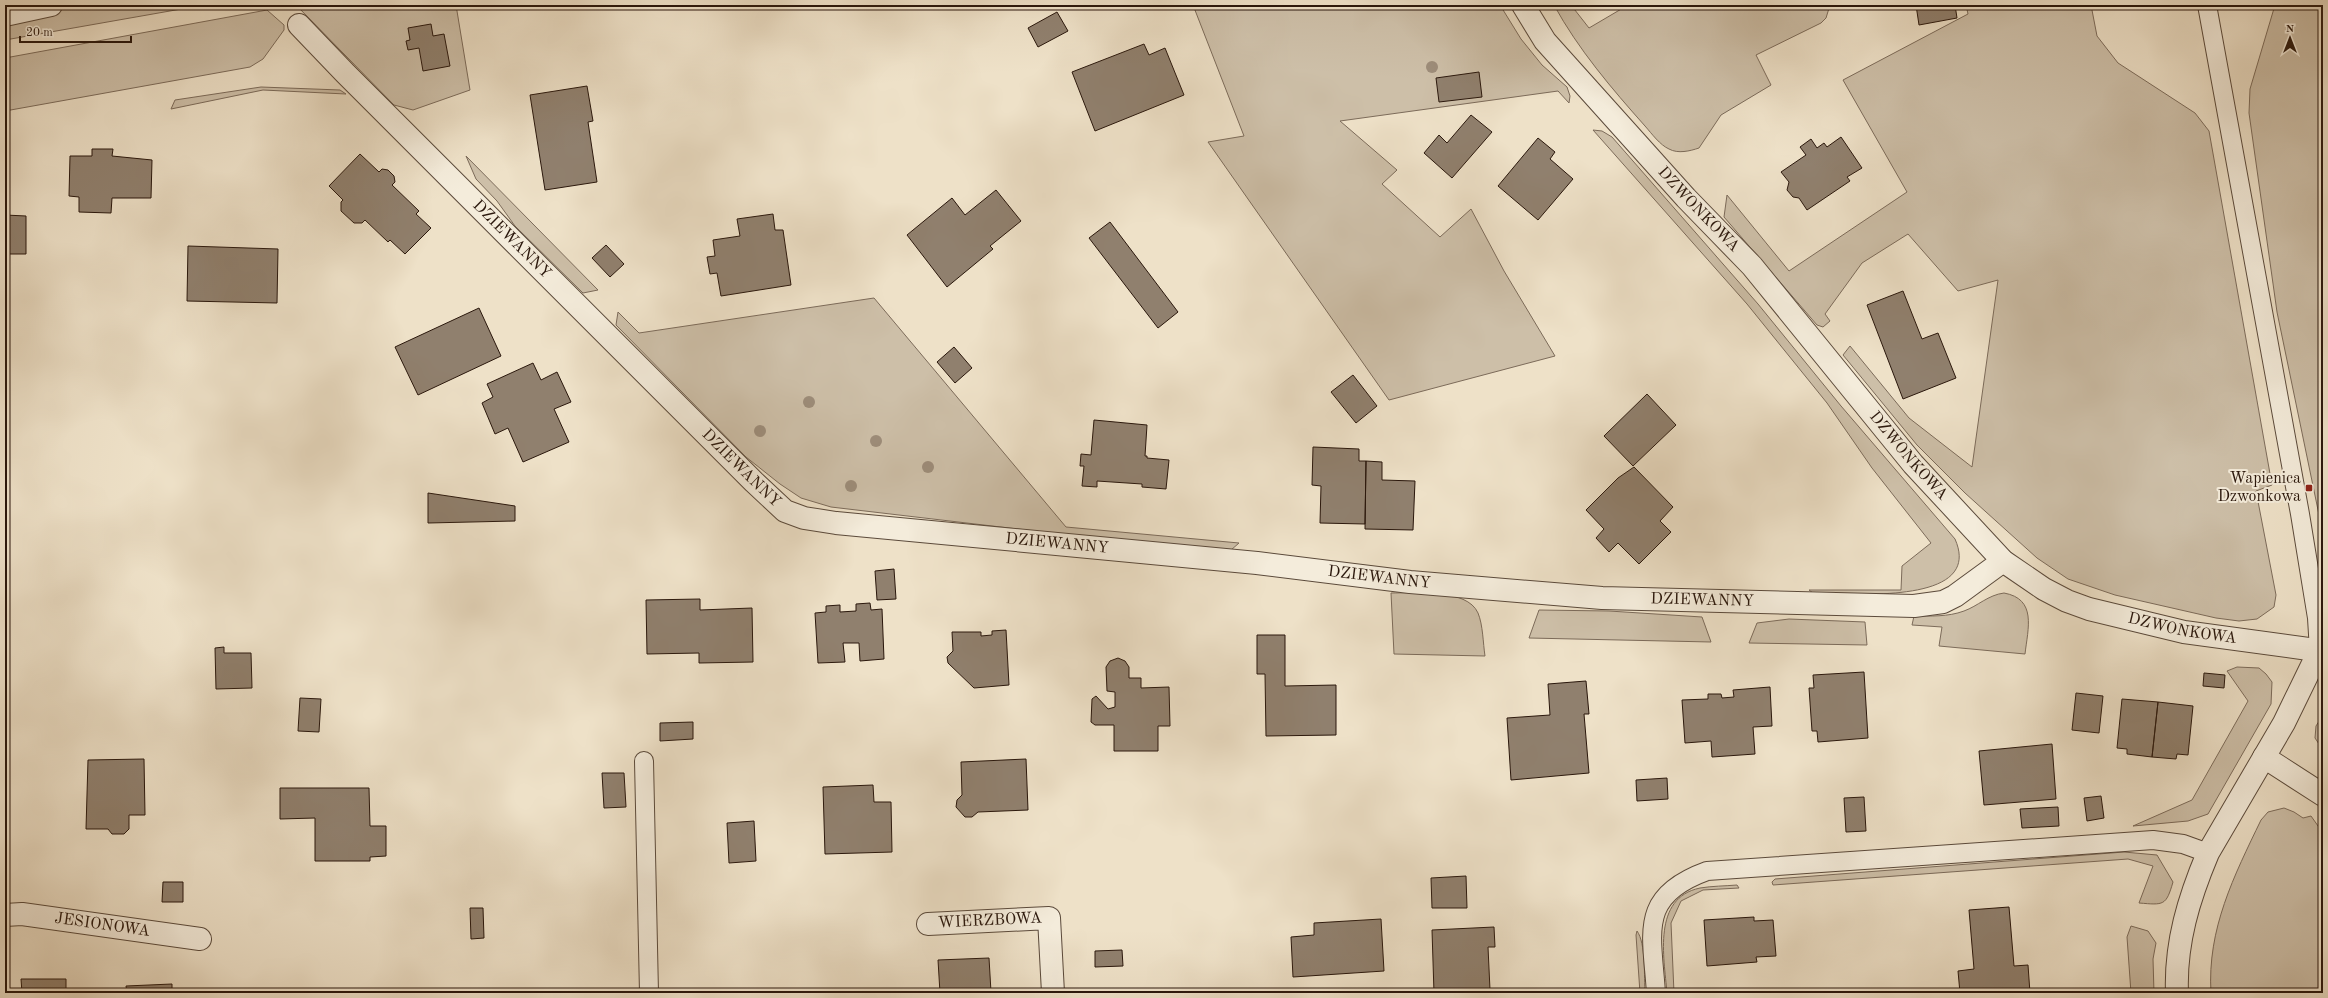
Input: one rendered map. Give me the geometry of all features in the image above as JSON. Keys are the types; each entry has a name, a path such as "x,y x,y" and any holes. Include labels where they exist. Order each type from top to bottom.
{"street":[{"path":"5,14 51,5"},
{"name":"DZWONKOWA","path":"1523,5 1545,40 1686,198 1752,266 1913,464 2003,561 2044,589 2067,601 2089,609 2184,632 2321,651"},
{"name":"DZIEWANNY","path":"299,25 345,73 754,482 785,511 804,518 844,524 1264,564 1410,582 1610,598 1914,606 1943,602 1955,596 2003,561"},
{"path":"2177,993 2179,946 2184,922 2190,898 2208,853 2264,757 2321,651"},
{"path":"2264,757 2323,795"},
{"name":"JESIONOWA","path":"5,915 22,914 200,939"},
{"name":"WIERZBOWA","path":"928,924 1049,918 1053,993"}],"lane":[{"path":"2207,5 2300,514 2321,651"},
{"path":"644,761 649,993"},
{"path":"1656,993 1652,931 1653,918 1659,902 1680,882 1707,871 2153,840 2183,844 2208,853"}],"shaded area":[{"path":"84,5 204,5 5,40 5,21"},
{"path":"296,5 456,5 470,90 413,110 394,105"},
{"path":"1193,5 1500,5 1521,39 1542,65 1567,87 1570,96 1569,103 1558,91 1340,121 1397,170 1382,184 1440,237 1471,209 1504,271 1555,356 1389,400 1208,142 1244,136"},
{"path":"1554,5 1571,5 1589,28 1623,8 1622,5 1830,5 1826,18 1821,23 1756,55 1771,85 1721,115 1699,148 1680,152 1673,151 1659,142 1620,98 1585,53"},
{"path":"1966,5 2091,5 2097,36 2118,63 2195,113 2209,131 2272,485 2256,491 2276,595 2274,607 2257,619 2239,621 2216,618 2115,595 2068,579 2037,558 1965,493 1917,445 1843,355 1850,346 1909,418 1972,467 1998,280 1958,291 1908,234 1862,263 1825,314 1830,321 1823,327 1817,325 1724,217 1727,195 1789,271 1907,192 1843,80 1968,14"},
{"path":"2275,5 2323,5 2323,534 2277,312 2249,113 2250,89"},
{"path":"267,10 284,25 284,30 263,59 250,67 5,111 5,58"},
{"path":"261,87 340,90 346,94 263,90 171,109 175,100"},
{"path":"1593,130 1602,131 1612,137 1758,304 1841,406 1955,539 1959,561 1950,576 1932,586 1908,592 1854,594 1813,593 1809,590 1901,590 1902,566 1931,543 1872,468 1827,403 1747,304"},
{"path":"466,156 598,290 583,293 515,226 497,201 476,179"},
{"path":"874,298 1066,527 1239,543 1231,550 1060,534 831,507 801,498 780,484 746,457 616,325 618,312 639,333"},
{"path":"1391,593 1439,594 1463,599 1472,605 1480,618 1485,656 1394,654"},
{"path":"2004,593 2014,596 2022,601 2026,608 2028,616 2028,634 2025,654 1939,646 1942,627 1912,625 1914,616 1939,616 1958,613 1969,609 1988,598"},
{"path":"1539,610 1609,611 1702,617 1711,642 1529,638"},
{"path":"1789,619 1865,622 1867,645 1749,643 1757,623"},
{"path":"2237,667 2259,668 2266,674 2272,682 2271,704 2208,814 2188,821 2133,826 2192,800 2248,701 2227,671"},
{"path":"2323,715 2323,750 2315,738 2316,726"},
{"path":"2284,808 2303,818 2311,816 2323,833 2323,993 2211,993 2213,947 2224,904 2232,882 2261,820 2268,812"},
{"path":"2124,852 2157,855 2173,882 2166,900 2159,904 2139,903 2153,866 2128,859 1773,885 1772,882 1775,879"},
{"path":"1737,885 1739,888 1703,890 1681,901 1671,923 1674,993 1667,993 1663,947 1664,931 1668,916 1674,904 1685,894 1700,888"},
{"path":"2131,926 2148,931 2156,943 2153,959 2154,993 2131,993 2127,937"},
{"path":"1637,931 1642,944 1645,993 1640,993"}],"building":[{"path":"1916,5 1955,5 1957,18 1919,25"},
{"path":"1057,12 1068,31 1038,47 1028,28"},
{"path":"431,24 433,36 444,34 450,66 423,71 419,48 408,50 406,41 410,40 408,28"},
{"path":"1144,44 1149,55 1165,48 1184,95 1095,131 1072,72"},
{"path":"1479,72 1482,97 1439,102 1436,78"},
{"path":"587,86 593,121 588,122 597,182 545,190 530,95"},
{"path":"1471,115 1492,132 1452,178 1424,153 1439,135 1447,143"},
{"path":"1841,137 1862,168 1847,177 1850,181 1807,210 1799,198 1793,197 1787,190 1789,182 1781,172 1806,155 1800,147 1811,139 1817,148 1824,143 1827,147"},
{"path":"1538,138 1555,152 1550,159 1573,179 1538,220 1498,186"},
{"path":"92,149 113,149 112,156 152,160 151,198 112,198 111,213 79,212 79,197 69,196 70,156 92,156"},
{"path":"360,154 379,172 382,169 388,170 394,176 395,182 392,185 419,211 416,214 431,228 405,254 390,240 388,242 365,220 362,223 354,223 341,211 341,202 343,200 329,186"},
{"path":"996,190 1021,221 990,246 993,249 947,287 907,235 952,198 965,215"},
{"path":"773,214 775,230 783,230 791,285 721,296 717,273 710,274 707,257 715,256 713,240 740,236 737,219"},
{"path":"5,215 26,216 26,254 5,254"},
{"path":"1110,222 1178,312 1158,328 1089,238"},
{"path":"606,245 624,264 610,277 592,258"},
{"path":"188,246 278,249 277,303 187,301"},
{"path":"1903,291 1922,339 1938,333 1956,378 1903,399 1867,305"},
{"path":"479,308 501,356 418,395 395,347"},
{"path":"954,347 972,368 955,383 937,362"},
{"path":"533,363 541,380 557,372 571,402 554,409 569,442 523,462 508,428 495,434 482,403 493,397 487,384"},
{"path":"1353,375 1377,406 1356,423 1331,392"},
{"path":"1647,394 1676,425 1633,466 1604,436"},
{"path":"1094,420 1147,425 1145,456 1147,456 1147,458 1169,460 1166,489 1142,487 1142,484 1097,481 1097,487 1082,486 1084,466 1080,466 1081,454 1091,455"},
{"path":"1313,447 1359,449 1359,461 1366,461 1365,524 1320,523 1321,486 1312,485"},
{"path":"1366,461 1382,462 1382,480 1415,481 1413,530 1365,529"},
{"path":"1634,467 1673,507 1660,521 1671,532 1639,564 1618,543 1609,552 1596,538 1604,529 1586,510 1618,478"},
{"path":"428,493 515,506 515,521 428,523"},
{"path":"894,569 896,599 877,600 875,571"},
{"path":"700,599 700,610 752,608 753,662 699,663 699,653 647,654 646,600"},
{"path":"870,603 871,610 882,609 884,659 860,661 859,643 843,643 845,662 818,663 815,613 826,612 826,606 840,605 840,612 856,611 856,604"},
{"path":"1006,630 1009,685 974,688 948,663 947,657 953,651 952,632 981,632 981,636 992,635 992,631"},
{"path":"1257,635 1285,635 1285,686 1336,685 1336,735 1266,736 1265,674 1257,674"},
{"path":"224,647 224,653 251,653 252,688 216,689 215,648"},
{"path":"1118,658 1125,661 1129,667 1129,678 1141,678 1141,688 1169,687 1170,726 1158,726 1158,751 1114,751 1114,725 1095,725 1091,722 1092,699 1096,696 1108,709 1115,707 1115,692 1107,691 1106,667 1110,661"},
{"path":"1864,672 1868,738 1818,742 1817,731 1812,731 1809,688 1814,688 1813,675"},
{"path":"2204,673 2225,675 2224,688 2203,686"},
{"path":"1586,681 1589,714 1584,714 1589,773 1511,780 1507,718 1550,715 1548,684"},
{"path":"1770,687 1772,726 1753,727 1755,754 1712,757 1711,741 1685,743 1682,700 1708,699 1708,694 1721,694 1722,698 1734,697 1733,690"},
{"path":"2076,693 2103,696 2099,733 2072,730"},
{"path":"300,698 321,699 319,732 298,731"},
{"path":"2122,699 2158,702 2152,757 2127,754 2127,749 2117,748"},
{"path":"2158,702 2193,706 2188,755 2177,754 2176,759 2152,757"},
{"path":"693,722 693,739 660,741 660,723"},
{"path":"2052,744 2056,799 1984,805 1979,751"},
{"path":"144,759 145,815 129,815 129,829 124,834 112,834 108,829 86,829 88,760"},
{"path":"1026,759 1028,810 978,812 972,817 965,817 956,807 957,800 962,795 961,762"},
{"path":"602,773 624,773 626,807 604,808"},
{"path":"1667,778 1668,799 1637,801 1636,780"},
{"path":"873,785 874,802 891,802 892,852 825,854 823,787"},
{"path":"280,788 369,788 370,826 386,826 386,856 370,857 370,861 315,861 315,818 280,819"},
{"path":"2101,796 2104,818 2087,821 2084,798"},
{"path":"1864,797 1866,831 1846,832 1844,798"},
{"path":"2058,807 2059,826 2022,828 2020,809"},
{"path":"754,821 756,861 729,863 727,823"},
{"path":"1466,876 1467,908 1432,908 1431,878"},
{"path":"163,882 183,882 183,902 162,902"},
{"path":"2009,907 2014,966 2028,965 2030,993 1960,993 1958,971 1974,969 1969,910"},
{"path":"470,908 483,908 484,938 471,939"},
{"path":"1754,917 1754,921 1773,920 1776,956 1756,957 1757,962 1707,966 1704,920"},
{"path":"1381,919 1384,971 1293,977 1291,937 1314,935 1314,923"},
{"path":"1494,927 1495,947 1488,947 1490,990 1474,993 1434,993 1432,930"},
{"path":"1122,950 1123,966 1095,967 1095,951"},
{"path":"989,958 991,992 998,991 998,993 940,993 938,960"},
{"path":"21,979 66,979 66,993 22,993"},
{"path":"172,984 172,993 127,993 126,986"}],"place":[{"name":"Wapienica Dzwonkowa","path":"2309,488"}]}
